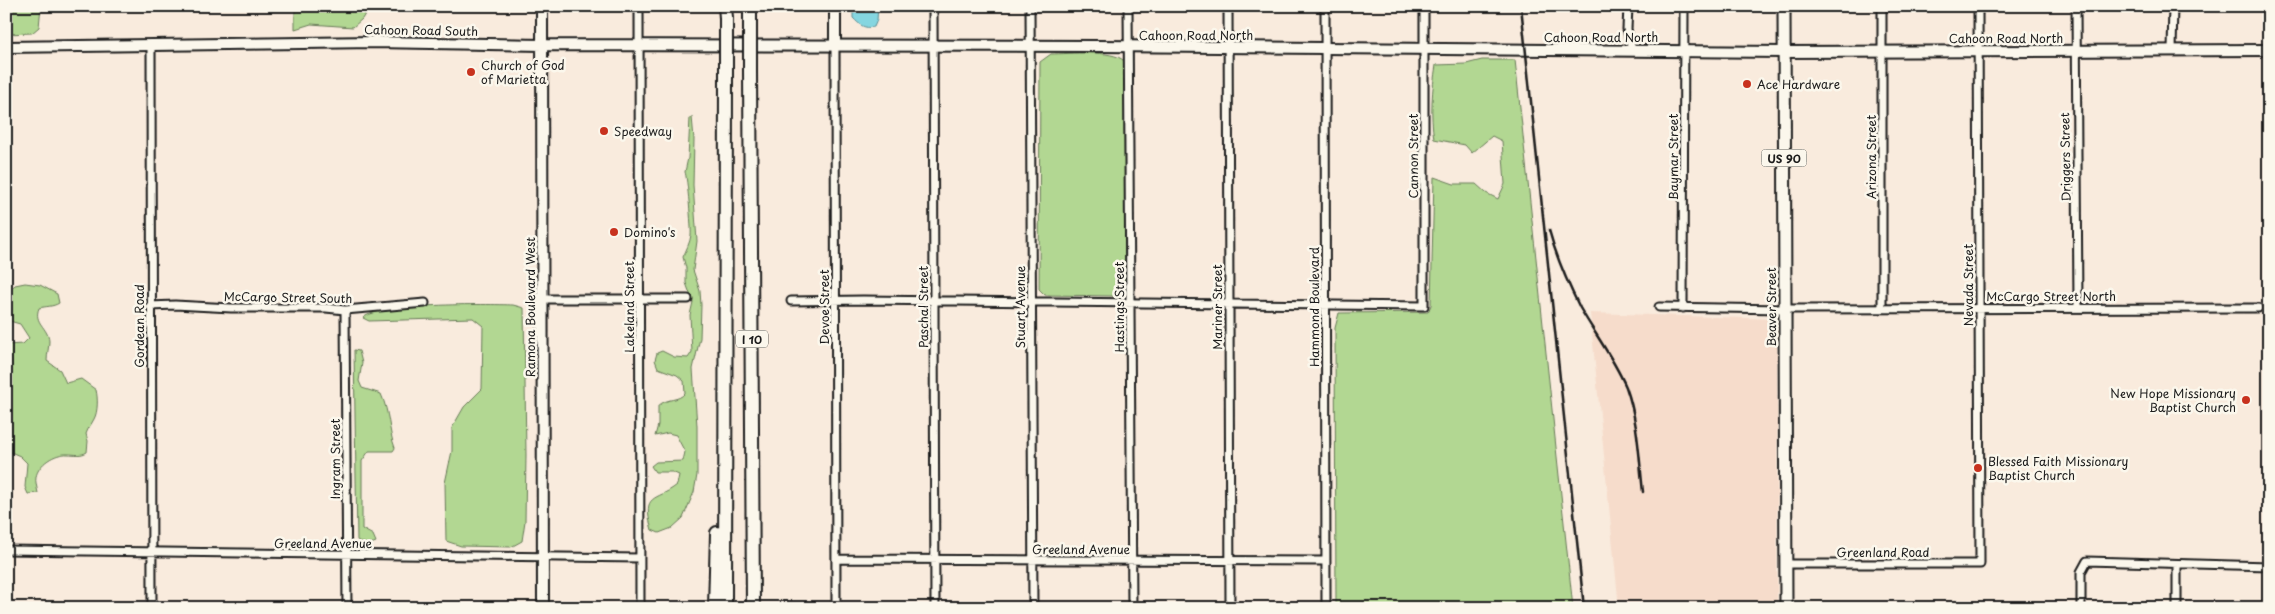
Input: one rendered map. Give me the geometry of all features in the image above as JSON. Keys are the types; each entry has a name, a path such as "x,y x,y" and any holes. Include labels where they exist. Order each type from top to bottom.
{"highway":[{"name":"I 10","path":"725,608 726,12"},
{"name":"I 10","path":"750,12 753,608"},
{"path":"714,608 718,502 726,469"}],"main road":[{"name":"Ramona Boulevard West","path":"542,6 542,608"},
{"name":"Devoe Street","path":"835,6 835,46"},
{"name":"Beaver Street","path":"1784,6 1786,608"},
{"name":"Cahoon Road South","path":"6,47 392,42 542,45 835,46"},
{"path":"835,46 933,47"},
{"name":"Cahoon Road North","path":"933,47 1030,46 1784,52 1882,50 2269,50"}],"street":[{"name":"Lakeland Street","path":"639,6 640,608"},
{"name":"Paschal Street","path":"933,6 935,608"},
{"name":"Stuart Avenue","path":"1030,6 1033,608"},
{"name":"Hastings Street","path":"1128,6 1132,608"},
{"name":"Mariner Street","path":"1228,6 1230,608"},
{"name":"Hammond Boulevard","path":"1325,6 1326,608"},
{"name":"Cannon Street","path":"1325,305 1424,306 1424,6"},
{"path":"1628,6 1627,29 1632,50"},
{"name":"Baymar Street","path":"1683,308 1684,6"},
{"name":"Arizona Street","path":"1882,6 1882,308"},
{"name":"Nevada Street","path":"1978,6 1980,564"},
{"name":"Driggers Street","path":"2076,6 2078,307"},
{"path":"2172,6 2172,50"},
{"name":"Gordean Road","path":"151,45 152,608"},
{"name":"Devoe Street","path":"835,46 836,608"},
{"path":"542,299 688,299"},
{"path":"791,301 1325,305"},
{"name":"McCargo Street South","path":"150,306 326,308 345,310 425,303"},
{"path":"1659,307 1784,309"},
{"name":"McCargo Street North","path":"1784,309 1979,307 2258,308"},
{"name":"Ingram Street","path":"345,310 347,608"},
{"name":"Greeland Avenue","path":"6,550 542,555 640,558"},
{"name":"Greeland Avenue","path":"836,559 1326,561"},
{"path":"2081,608 2081,572 2087,561 2269,566"},
{"name":"Greenland Road","path":"1786,564 1980,564"},
{"path":"2177,564 2177,608"}],"shaded area":[{"path":"1590,313 1777,319 1777,608 1619,608"}],"green space":[{"path":"6,6 41,6 39,27 32,33 6,34"},
{"path":"295,6 370,6 362,19 353,27 311,24 295,29"},
{"path":"1051,54 1101,54 1118,57 1124,61 1125,270 1123,292 1118,296 1045,295 1039,289 1040,62"},
{"path":"1482,60 1515,60 1573,608 1336,608 1335,328 1339,313 1428,312 1431,305 1434,177 1454,184 1476,184 1486,193 1498,199 1505,184 1502,141 1492,136 1472,153 1465,145 1434,139 1432,102 1436,65 1466,64"},
{"path":"692,117 694,139 693,185 697,241 693,270 700,291 701,305 700,338 693,369 697,426 697,475 694,492 683,518 672,528 659,533 652,530 648,509 652,500 677,485 679,475 672,472 655,472 651,466 656,462 683,461 685,452 676,435 668,433 655,436 658,425 658,406 665,401 679,398 685,393 684,381 677,375 658,368 655,360 657,353 662,351 674,357 688,358 692,352 690,315 693,302 686,283 686,268 683,257 691,235 685,172 688,158 690,118"},
{"path":"25,283 40,285 57,294 59,303 39,308 38,313 39,321 49,341 47,361 60,370 66,383 81,379 96,390 97,401 95,416 86,434 88,441 87,452 58,455 48,460 37,472 38,493 28,494 25,487 27,463 20,456 6,450 6,345 23,344 29,338 20,324 6,320 6,293 15,285"},
{"path":"513,305 524,308 526,455 525,521 522,541 511,547 461,546 446,541 445,483 452,451 452,428 464,407 482,389 483,326 473,318 369,321 363,318 373,313 411,307"},
{"path":"354,350 359,351 362,363 359,381 362,388 381,394 395,448 393,451 369,451 362,461 362,529 373,535 376,542 368,544 357,540"}],"water":[{"path":"853,6 878,6 877,20 874,27 862,26 853,18"}],"railway":[{"path":"1521,6 1584,608"},
{"path":"1549,230 1555,250 1580,308 1626,387 1636,425 1643,492"}],"place":[{"name":"Church of God of Marietta","path":"471,72"},
{"name":"Ace Hardware","path":"1747,84"},
{"name":"Speedway","path":"604,131"},
{"name":"Domino's","path":"614,232"},
{"name":"New Hope Missionary Baptist Church","path":"2246,400"},
{"name":"Blessed Faith Missionary Baptist Church","path":"1978,468"}]}
